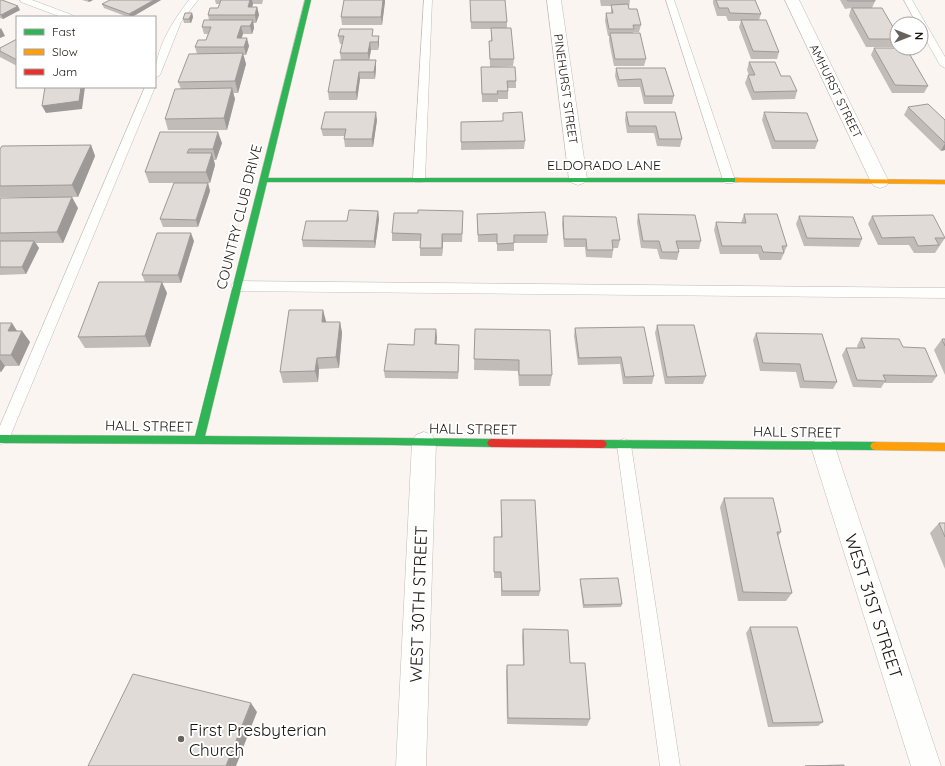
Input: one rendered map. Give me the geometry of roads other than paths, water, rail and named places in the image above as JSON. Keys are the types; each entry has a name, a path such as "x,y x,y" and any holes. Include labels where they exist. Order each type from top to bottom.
{"street":[{"name":"COUNTRY CLUB DRIVE","path":"199,441 308,0"},
{"name":"PINEHURST STREET","path":"554,0 578,179"},
{"name":"AMHURST STREET","path":"792,0 880,182"},
{"name":"ELDORADO LANE","path":"263,180 578,179 945,182"},
{"name":"HALL STREET","path":"1,438 945,448"},
{"name":"WEST 30TH STREET","path":"411,766 424,442"},
{"name":"WEST 31ST STREET","path":"823,447 926,766"}],"lane":[{"path":"24,0 66,16"},
{"path":"156,70 160,51 177,22 194,0"},
{"path":"419,179 428,0"},
{"path":"670,0 729,180"},
{"path":"908,0 945,65"},
{"path":"1,438 150,88"},
{"path":"237,286 945,293"},
{"path":"624,445 670,766"}],"place":[{"name":"First Presbyterian Church","path":"181,739"}]}
